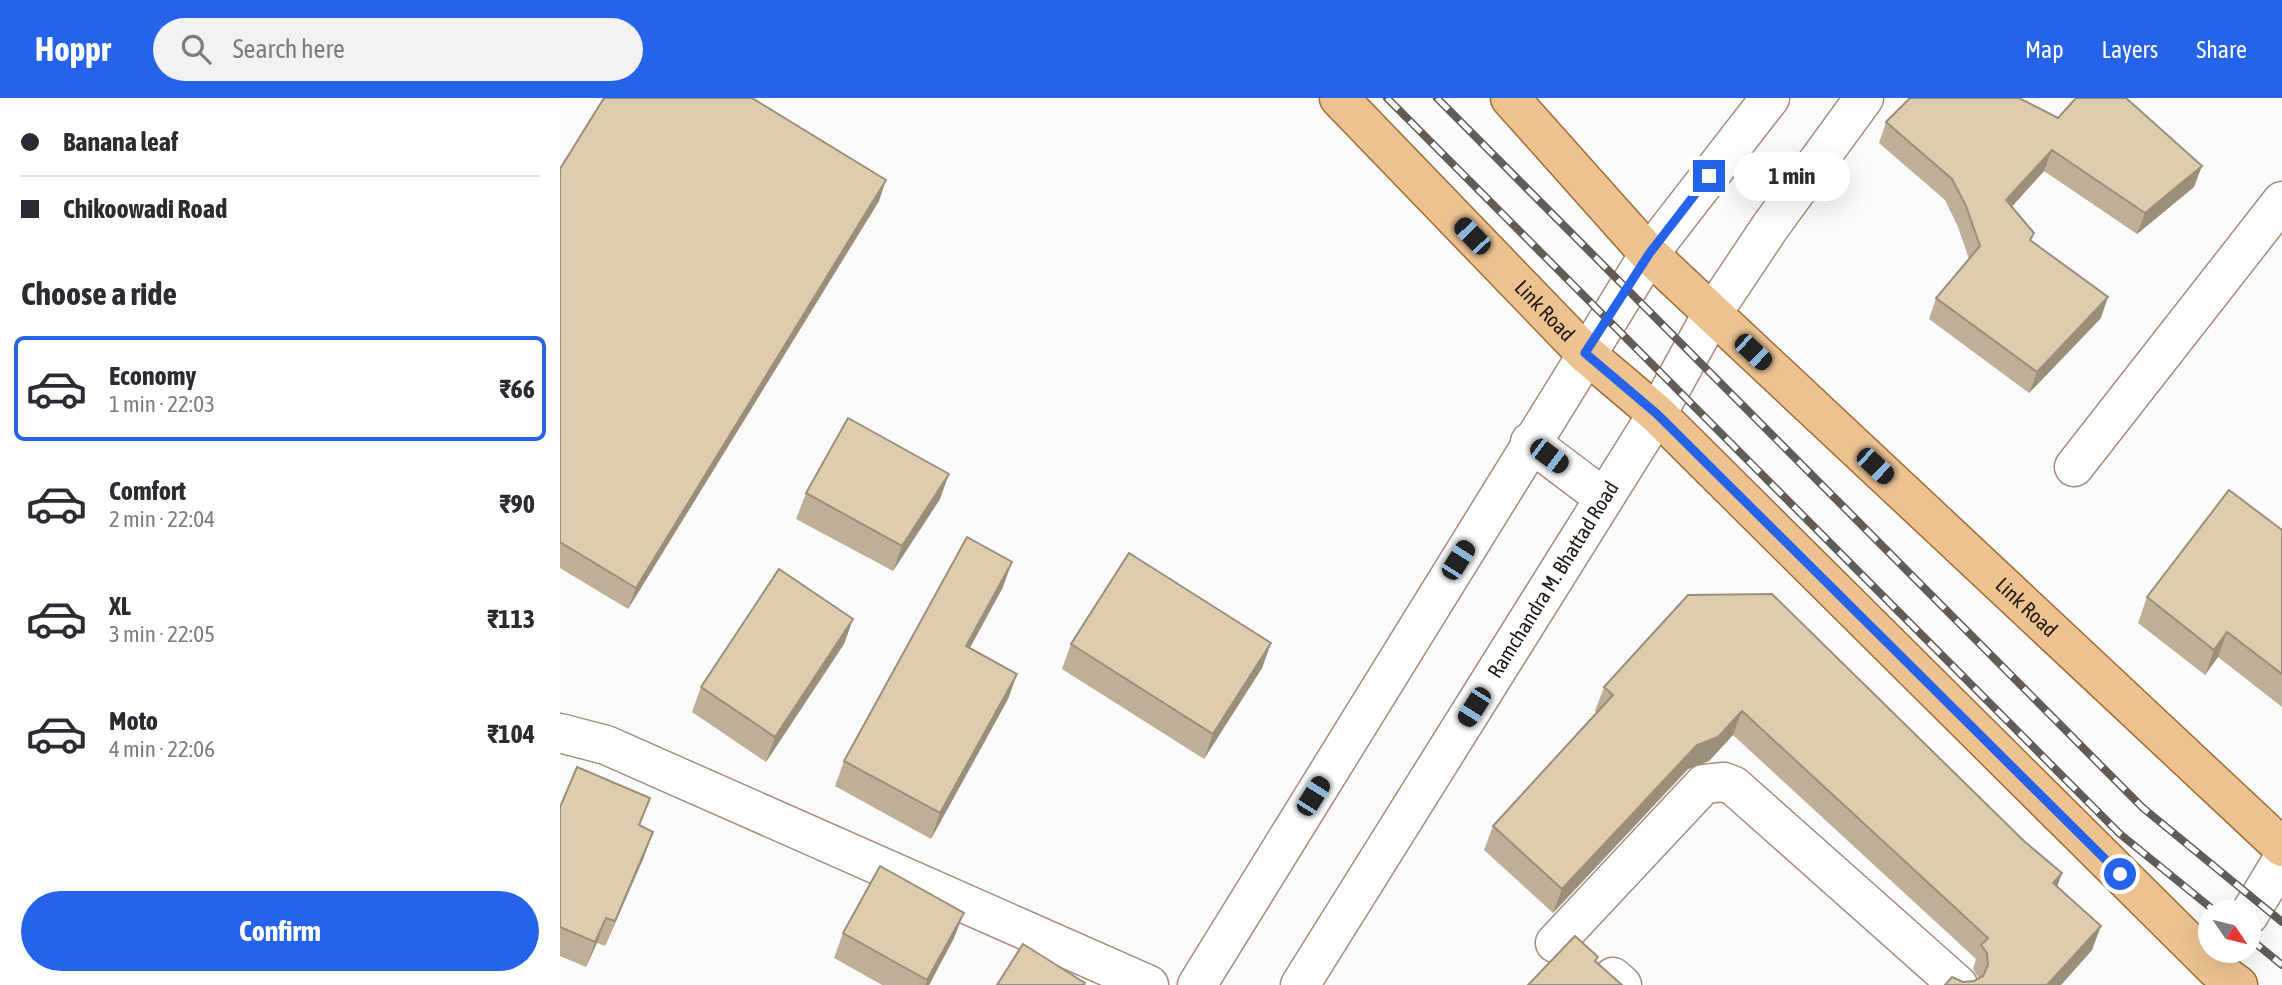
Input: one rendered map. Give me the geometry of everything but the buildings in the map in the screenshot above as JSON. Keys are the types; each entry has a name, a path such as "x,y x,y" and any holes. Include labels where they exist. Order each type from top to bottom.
{"main road":[{"name":"Link Road","path":"1339,98 1585,353 1657,414 2222,972"},
{"name":"Link Road","path":"1510,98 1649,254 2282,847"}],"street":[{"path":"1197,985 1585,353 1649,254 1770,98"},
{"name":"Ramchandra M. Bhattad Road","path":"1300,985 1657,414 1712,314 1770,227 1864,98"},
{"path":"2074,467 2282,201"},
{"path":"1530,442 1604,498"},
{"path":"560,733 606,745 1149,985"},
{"path":"1555,943 1704,784 1724,782 1734,786 1958,985"},
{"path":"2258,900 2282,860"}],"railway":[{"path":"1387,98 2120,834 2201,900"},
{"path":"1437,98 2143,808 2282,922"},
{"path":"2261,948 2282,965"}],"route":[{"path":"1709,176 1649,254 1585,353 1657,414 2120,874"}]}
